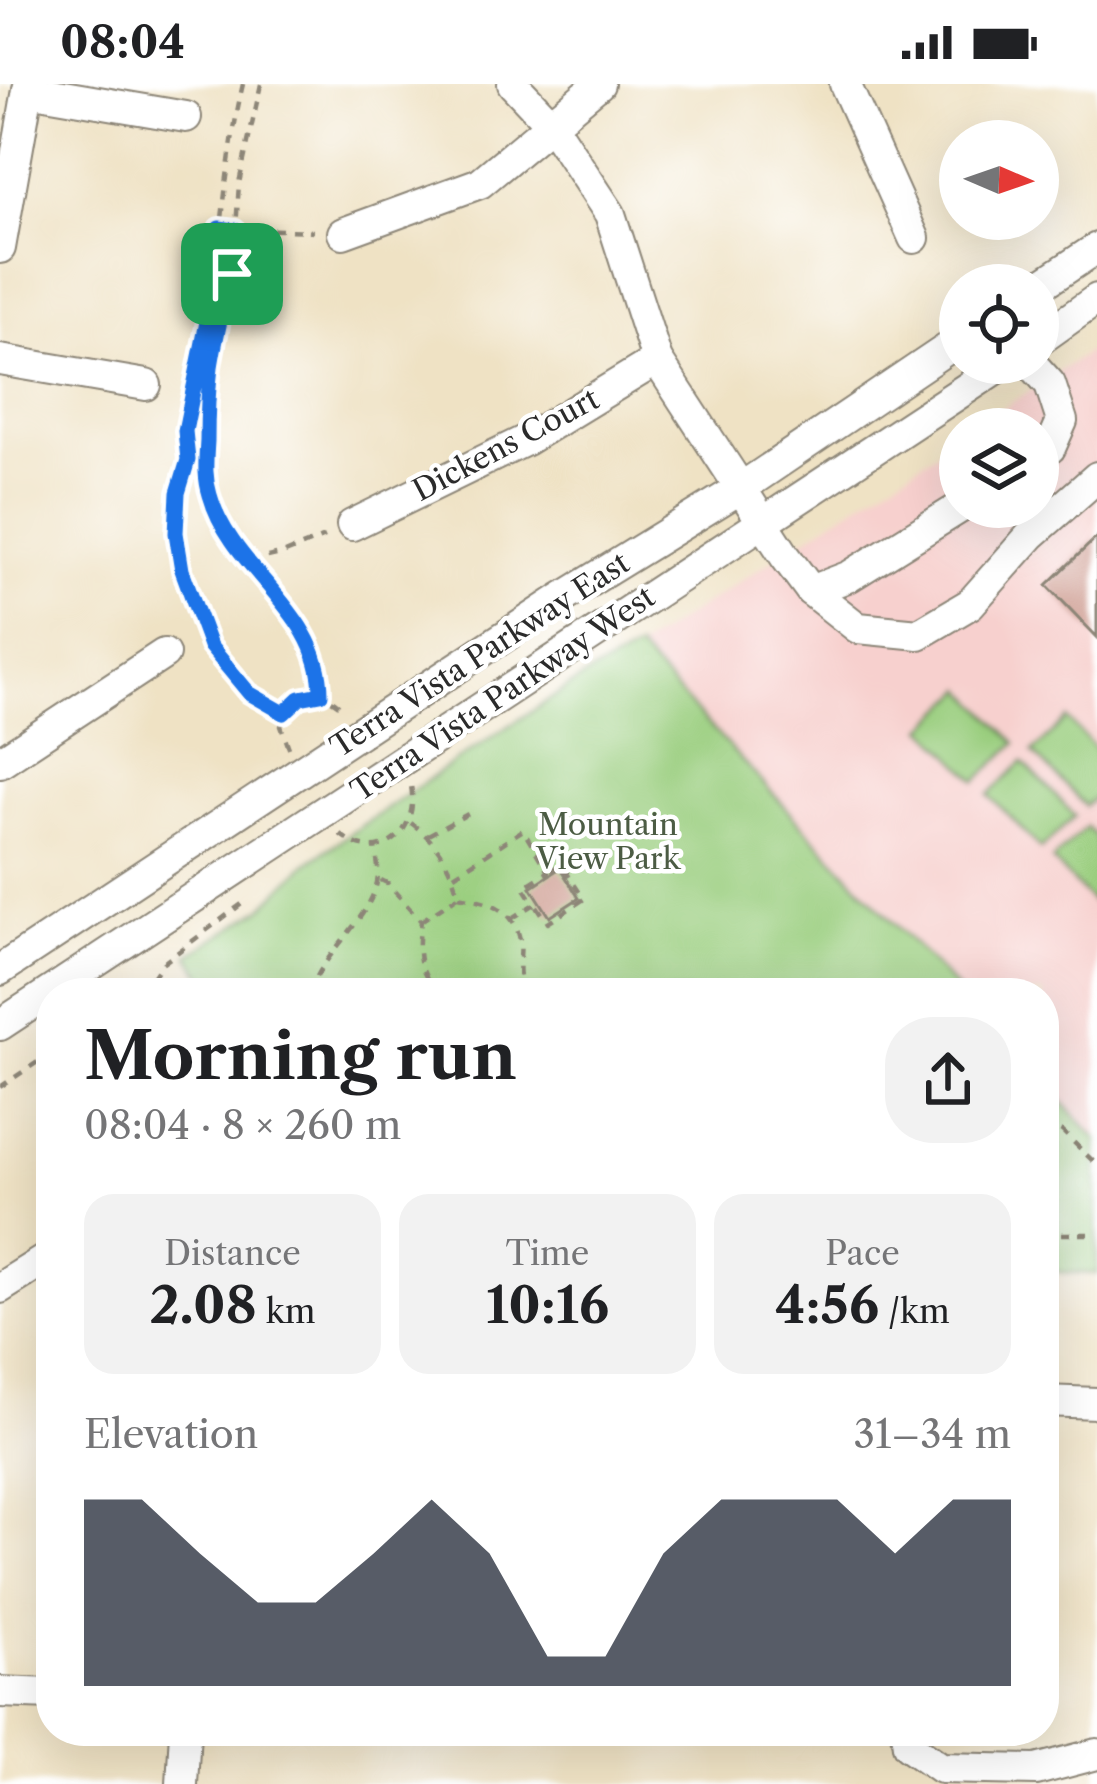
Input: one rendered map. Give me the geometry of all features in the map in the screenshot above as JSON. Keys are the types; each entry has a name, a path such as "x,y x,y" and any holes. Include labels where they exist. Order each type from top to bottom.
{"street":[{"path":"513,84 550,123 610,214 657,360 761,524 811,591 858,628 920,634 970,604 1030,535 1097,477"},
{"path":"343,233 480,183 599,84"},
{"path":"845,84 914,238"},
{"path":"0,248 28,87 186,117"},
{"path":"1059,273 1097,248"},
{"path":"1059,326 1097,299"},
{"name":"Terra Vista Parkway East","path":"0,970 939,354"},
{"path":"0,360 146,385"},
{"name":"Dickens Court","path":"352,526 526,440 657,360"},
{"name":"Terra Vista Parkway West","path":"71,978 973,384"},
{"path":"811,591 850,576 939,521"},
{"path":"0,762 164,654"},
{"name":"Terra Vista Parkway West","path":"0,1025 36,1001"},
{"path":"0,1288 36,1265"},
{"path":"1059,1402 1097,1403"},
{"path":"0,1693 36,1694"},
{"path":"182,1784 184,1746"},
{"path":"916,1746 941,1768 1036,1770 1097,1754"}],"path":[{"path":"243,84 233,127 211,302 185,431 188,460 178,493 176,533 182,570 210,646 249,693 284,713"},
{"path":"261,84 239,183 232,274 212,363 203,463 220,519 305,635 317,660 321,694"},
{"path":"219,228 343,233"},
{"path":"188,460 203,463"},
{"path":"249,561 285,553 352,526"},
{"path":"289,748 282,737 284,713 300,698 331,697 347,713"},
{"path":"340,834 361,847 375,847 401,835 411,823 411,786"},
{"path":"428,836 468,814"},
{"path":"411,823 428,836 454,875 458,896"},
{"path":"454,875 524,830 548,872"},
{"path":"314,978 351,928 378,879 375,847"},
{"path":"561,864 584,899 548,922 524,887 548,872 561,864"},
{"path":"378,879 421,921 418,948 425,978"},
{"path":"421,921 458,896 497,905 511,920 520,941 521,978"},
{"path":"152,978 162,964 251,897"},
{"path":"511,920 535,904"},
{"path":"0,1087 36,1063"},
{"path":"1059,1130 1097,1165"},
{"path":"1059,1234 1097,1234"}],"shaded area":[{"path":"1097,346 1097,1139 1059,1098 1059,978 946,978 637,649 939,451 939,528 1059,528 1059,408 1004,408 1040,384 1059,384 1059,371"}],"green space":[{"name":"Mountain View Park","path":"637,649 946,978 205,978 189,955 261,909 306,864 584,677"},
{"path":"965,689 1016,743 977,781 925,728"},
{"path":"1067,719 1097,750 1097,795 1085,806 1033,752"},
{"path":"1023,762 1075,816 1041,849 989,795"},
{"path":"1086,827 1097,838 1097,907 1052,860"},
{"path":"1059,1098 1097,1139 1097,1274 1059,1272"}],"building":[{"path":"1097,537 1097,637 1047,585"},
{"path":"560,868 579,898 550,917 531,887"}],"route":[{"path":"219,228 235,230 232,274 212,363 203,463 220,519 266,584 287,605 317,660 321,694 300,698 284,713 249,693 210,646 182,570 176,533 178,493 188,460 185,431 191,386 211,302 219,228"}]}
